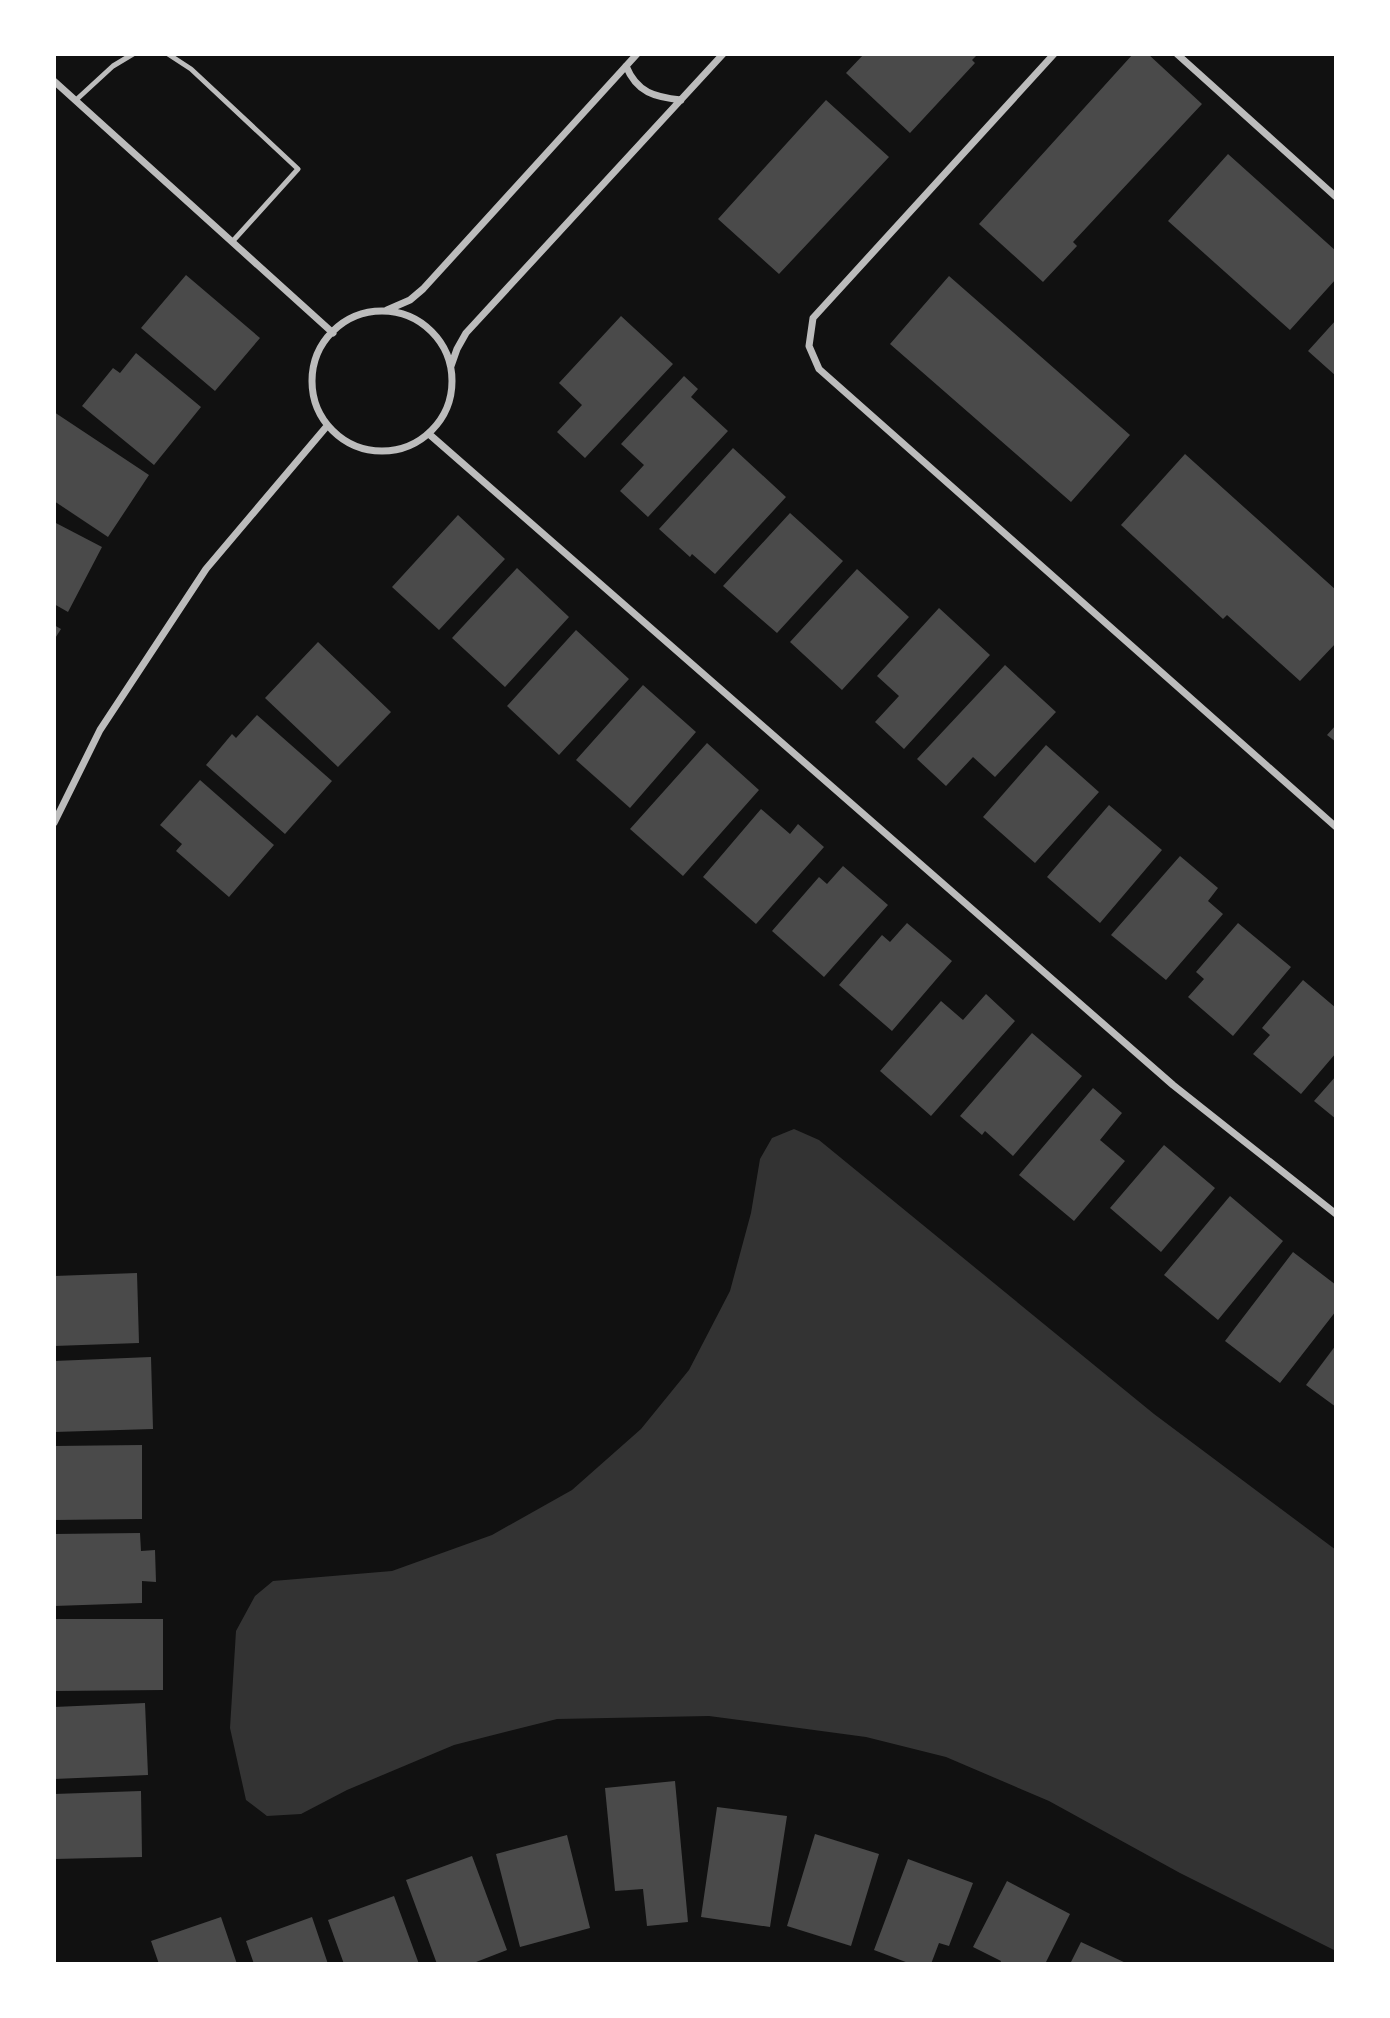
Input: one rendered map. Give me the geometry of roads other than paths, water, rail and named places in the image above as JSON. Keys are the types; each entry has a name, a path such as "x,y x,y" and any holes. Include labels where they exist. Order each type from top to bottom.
{"street":[{"path":"387,311 410,300 423,289 637,54"},
{"path":"451,366 466,333 723,54"},
{"path":"1054,54 813,318 809,346 819,369 1336,827"},
{"path":"1177,54 1336,197"},
{"path":"626,66 631,79 645,92 657,97 681,100"},
{"path":"54,80 333,333"},
{"path":"387,311 404,314 426,325 443,343 451,366 453,391 445,414 429,434 409,447 384,452 369,451 346,442 327,426 320,415 313,391 314,367 324,342 341,324 363,313 387,311"},
{"path":"54,823 100,730 206,569 327,426"},
{"path":"429,434 1173,1085 1336,1214"}],"lane":[{"path":"76,100 113,66 133,54"},
{"path":"168,54 191,69 298,169 232,242"}]}
